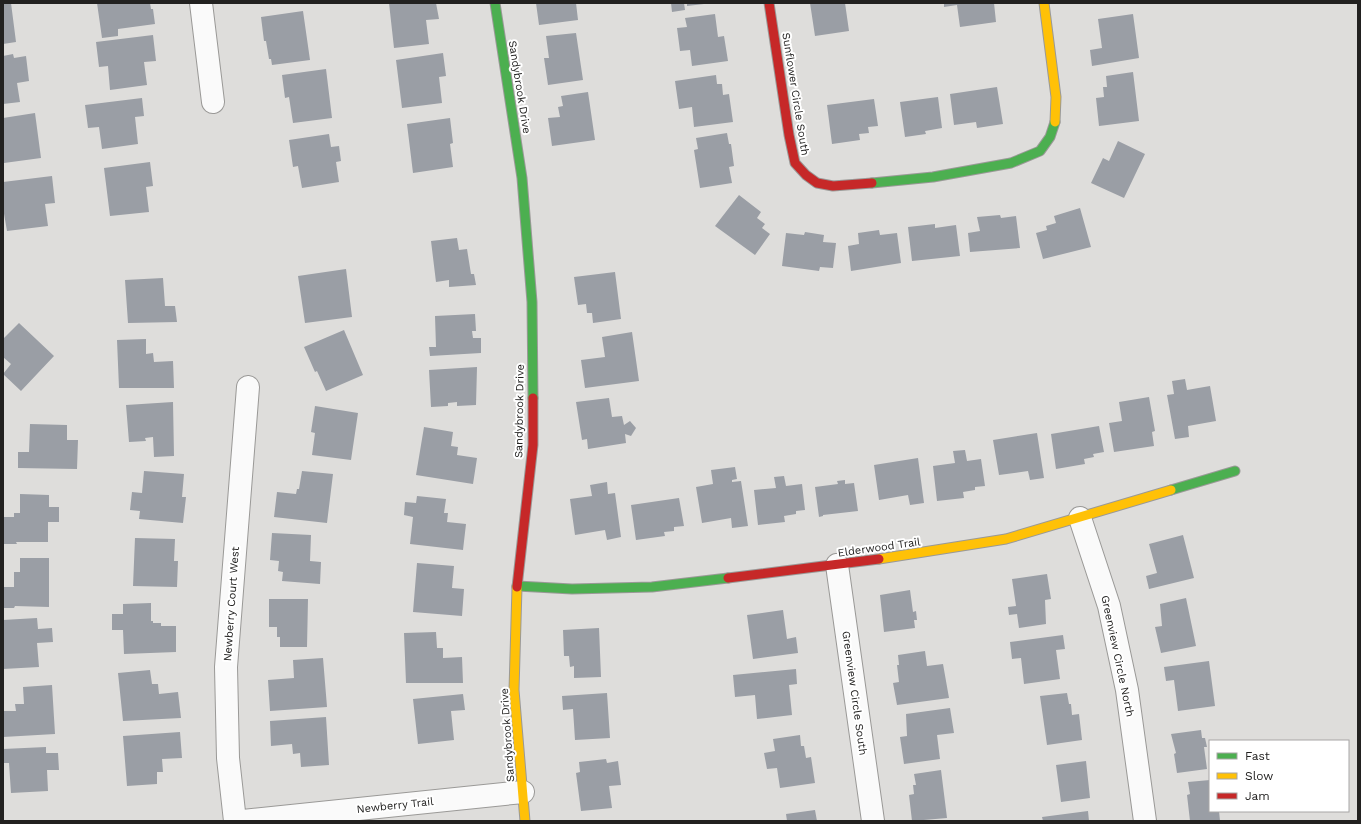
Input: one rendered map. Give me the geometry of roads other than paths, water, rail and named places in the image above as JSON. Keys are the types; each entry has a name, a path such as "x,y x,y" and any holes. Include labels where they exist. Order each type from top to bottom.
{"street":[{"path":"201,3 213,102"},
{"name":"Sandybrook Drive","path":"495,3 522,178 532,302 532,444 517,586 514,690 525,821"},
{"name":"Sunflower Circle South","path":"769,3 789,135 795,164 817,183 833,186 933,176 1010,163 1040,150 1050,138 1055,120 1056,97 1044,3"},
{"name":"Newberry Court West","path":"235,821 228,758 226,667 248,387"},
{"name":"Elderwood Trail","path":"517,586 572,589 652,587 905,556 1006,538 1080,518 1235,471"},
{"name":"Greenview Circle North","path":"1080,518 1109,606 1127,690 1145,821"},
{"name":"Greenview Circle South","path":"837,565 873,821"},
{"name":"Newberry Trail","path":"243,821 523,792"}]}
